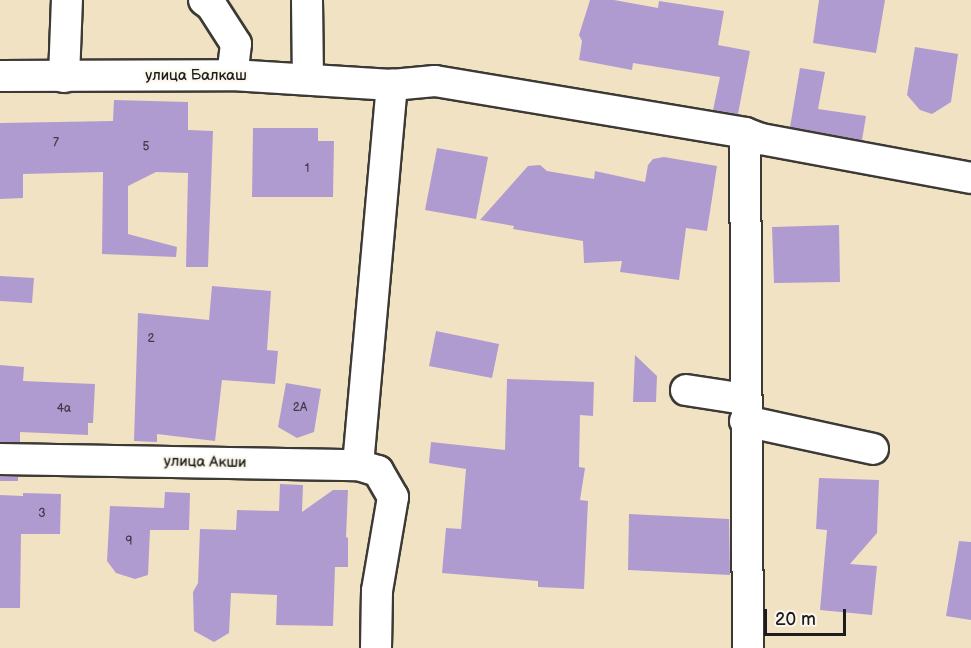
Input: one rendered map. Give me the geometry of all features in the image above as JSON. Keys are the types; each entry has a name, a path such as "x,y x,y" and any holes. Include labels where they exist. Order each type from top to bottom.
{"street":[{"path":"64,76 67,0"},
{"path":"204,0 211,6 236,44 232,75"},
{"path":"307,0 308,80"},
{"name":"улица Балкаш","path":"0,76 232,75 392,85 435,81 745,133 760,139 971,178"},
{"path":"358,465 392,85"},
{"path":"745,133 748,648"},
{"path":"686,390 873,449"},
{"name":"улица Акши","path":"0,459 358,465 378,471 393,497 377,591 376,648"}],"building":[{"path":"590,0 614,0 658,8 659,1 724,11 718,45 750,51 738,114 713,110 720,77 633,63 632,70 579,60 582,41 579,35"},
{"path":"819,0 885,0 876,53 813,43"},
{"path":"915,47 958,54 951,102 932,114 920,110 907,95"},
{"path":"800,68 825,72 818,109 866,116 862,140 790,127"},
{"path":"114,100 188,102 188,130 213,131 208,267 186,267 188,173 156,172 128,186 128,234 177,247 176,257 102,254 103,172 23,174 23,198 0,199 0,123 113,121"},
{"path":"253,128 318,128 318,141 334,141 333,197 252,197"},
{"path":"437,148 488,157 476,219 425,210"},
{"path":"664,157 717,166 707,231 686,228 679,280 620,272 622,261 584,263 583,241 513,229 514,226 480,220 528,166 540,165 547,171 594,179 595,171 645,182 648,165 653,159"},
{"path":"839,225 840,282 774,283 772,227"},
{"path":"0,276 34,278 32,303 0,301"},
{"path":"212,286 271,291 267,350 278,351 275,384 222,380 215,441 157,434 157,442 134,441 138,313 209,320"},
{"path":"436,331 499,344 492,378 429,366"},
{"path":"635,355 657,376 656,402 633,402"},
{"path":"0,365 24,367 23,381 95,384 93,423 88,423 88,435 20,432 20,442 0,442"},
{"path":"507,379 594,382 593,416 580,415 579,467 585,468 580,500 588,501 584,589 538,587 538,581 442,573 446,528 461,529 466,469 429,463 431,442 505,450"},
{"path":"286,383 321,389 314,432 297,438 278,427"},
{"path":"0,476 18,477 18,481 0,481"},
{"path":"819,478 879,480 877,533 850,564 877,566 872,615 820,610 827,530 816,529"},
{"path":"280,484 303,485 302,512 333,490 348,490 346,537 348,538 348,567 335,567 333,626 276,625 277,595 231,593 229,633 214,642 194,631 193,592 198,583 200,529 236,530 237,510 279,511"},
{"path":"165,492 190,493 189,530 150,530 148,575 135,579 116,573 107,561 110,506 164,508"},
{"path":"23,493 61,494 60,534 21,534 20,608 0,608 0,495 23,496"},
{"path":"629,514 729,519 730,575 628,570"},
{"path":"959,541 971,542 971,620 946,616"}]}
